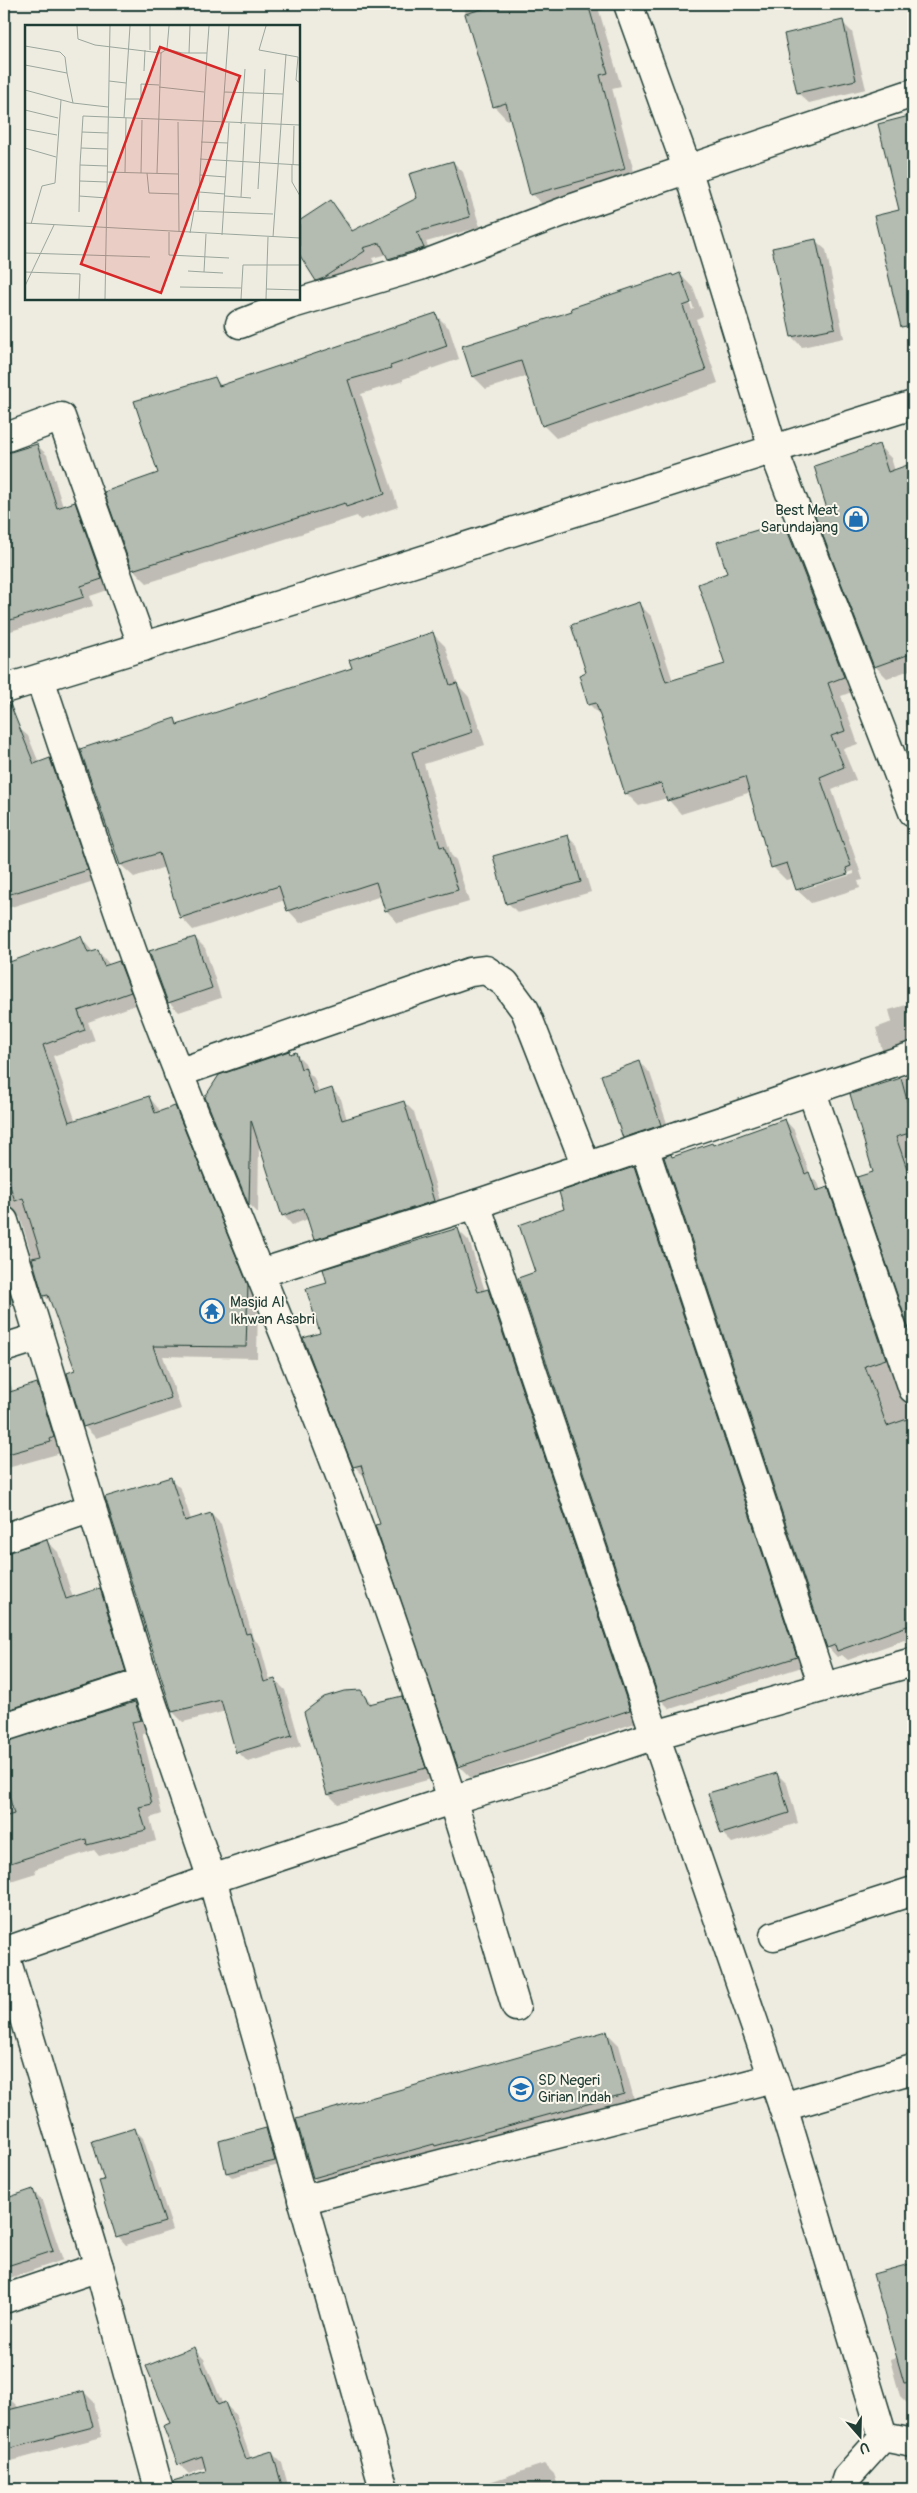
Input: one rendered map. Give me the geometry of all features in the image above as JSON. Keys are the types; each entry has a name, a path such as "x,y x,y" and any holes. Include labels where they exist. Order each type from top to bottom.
{"street":[{"path":"628,4 687,168 773,449 905,765 913,812"},
{"path":"240,324 289,306 420,266 573,208 913,93"},
{"path":"4,689 344,585 913,405"},
{"path":"4,438 61,416 143,646"},
{"path":"40,679 115,903 178,1073 261,1273 348,1497 405,1653 454,1799 516,2008"},
{"path":"178,1073 470,972 486,970 505,983 524,1010 586,1166"},
{"path":"261,1273 476,1204 812,1092 913,1056"},
{"path":"812,1092 913,1389"},
{"path":"644,1147 823,1686"},
{"path":"476,1204 783,2107 883,2437"},
{"path":"4,1221 145,1682 212,1879 384,2489"},
{"path":"4,1348 39,1337"},
{"path":"4,1538 92,1508"},
{"path":"159,2489 99,2268 4,1952 212,1879 454,1799 542,1773 655,1735 913,1662"},
{"path":"4,1727 145,1682"},
{"path":"774,1936 913,1891"},
{"path":"783,2107 913,2069"},
{"path":"302,2200 772,2078"},
{"path":"4,2299 99,2268"},
{"path":"883,2437 913,2443"},
{"path":"843,2489 848,2477 883,2437"}],"building":[{"path":"499,4 588,4 608,73 600,75 625,169 530,195 506,103 493,107 465,14"},
{"path":"843,20 856,80 797,93 784,34"},
{"path":"913,115 913,325 901,327 874,216 899,210 878,124"},
{"path":"453,161 470,217 417,232 424,248 388,259 380,243 363,248 365,251 324,278 316,281 300,256 300,220 331,200 352,231 417,198 409,174"},
{"path":"816,239 835,328 791,337 772,248"},
{"path":"680,273 691,303 683,306 706,370 542,426 521,361 472,377 462,346 572,311 571,308"},
{"path":"436,313 447,346 390,366 391,368 348,380 385,494 346,507 345,503 132,570 104,492 158,473 134,401 215,377 219,386"},
{"path":"37,444 57,508 75,502 102,579 81,586 84,597 4,622 4,454"},
{"path":"879,444 888,472 913,463 913,653 874,667 814,513 827,509 814,466"},
{"path":"784,522 844,677 828,683 845,731 831,736 844,767 820,777 851,866 846,868 848,874 796,890 787,863 771,868 745,777 667,801 661,783 625,794 596,703 588,705 579,675 586,672 571,625 639,602 666,682 725,664 698,584 727,573 717,542"},
{"path":"433,632 450,685 457,683 473,732 412,752 440,847 444,846 458,890 385,911 376,882 287,911 279,886 180,918 159,853 120,865 80,749 175,718 177,725 352,668 349,660"},
{"path":"4,704 10,704 34,764 50,758 88,870 4,896"},
{"path":"568,835 581,882 506,904 493,856"},
{"path":"81,936 88,953 98,950 104,966 119,961 131,992 78,1011 85,1030 43,1045 69,1122 149,1096 155,1113 175,1106 248,1285 246,1347 153,1346 171,1398 83,1427 67,1373 75,1370 48,1295 43,1296 32,1258 41,1256 23,1198 15,1201 4,1168 4,964"},
{"path":"195,937 212,988 168,1003 149,951"},
{"path":"289,1051 290,1054 296,1052 301,1069 305,1067 314,1094 332,1088 342,1120 404,1101 434,1201 314,1240 304,1208 282,1216 251,1120 249,1206 205,1097 219,1075"},
{"path":"640,1061 661,1125 623,1138 601,1075"},
{"path":"901,1078 913,1123 913,1132 896,1137 913,1186 913,1341 857,1177 873,1172 850,1094"},
{"path":"785,1119 805,1174 809,1172 816,1191 828,1187 886,1359 865,1366 887,1426 913,1417 913,1624 837,1651 835,1645 827,1648 664,1157 671,1154 672,1157 712,1143 713,1145"},
{"path":"634,1167 797,1657 660,1701 518,1278 535,1272 519,1225 564,1209 559,1192"},
{"path":"458,1228 478,1292 488,1289 630,1710 458,1767 375,1525 380,1524 361,1465 353,1467 303,1338 320,1333 306,1289 327,1283 323,1269"},
{"path":"4,1274 14,1305 4,1308"},
{"path":"37,1383 54,1437 50,1439 51,1442 4,1455 4,1394"},
{"path":"171,1477 185,1521 211,1513 246,1634 250,1633 264,1682 275,1679 292,1736 236,1753 221,1700 172,1712 105,1497"},
{"path":"47,1540 66,1599 100,1588 126,1672 4,1711 4,1553"},
{"path":"361,1690 369,1704 402,1696 426,1768 327,1795 304,1712 324,1697 344,1691"},
{"path":"135,1702 141,1720 132,1722 152,1804 139,1807 146,1830 87,1845 86,1839 4,1865 4,1817 14,1814 4,1776 4,1742"},
{"path":"777,1773 789,1813 721,1834 708,1793"},
{"name":"SD Negeri Girian Indah","path":"607,2031 624,2094 313,2178 296,2119"},
{"path":"135,2128 165,2222 116,2237 99,2181 104,2180 92,2141"},
{"path":"266,2128 275,2161 226,2173 219,2141"},
{"path":"33,2189 53,2251 4,2267 4,2199"},
{"path":"913,2263 913,2382 904,2383 873,2274"},
{"path":"194,2347 218,2405 225,2402 246,2459 272,2451 283,2489 174,2489 173,2481 206,2471 202,2456 178,2465 163,2426 170,2423 146,2366"},
{"path":"84,2391 93,2427 4,2450 4,2411"}],"place":[{"name":"Best Meat Sarundajang","path":"856,519"},
{"name":"Masjid Al Ikhwan Asabri","path":"212,1311"},
{"name":"SD Negeri Girian Indah","path":"521,2089"}]}
